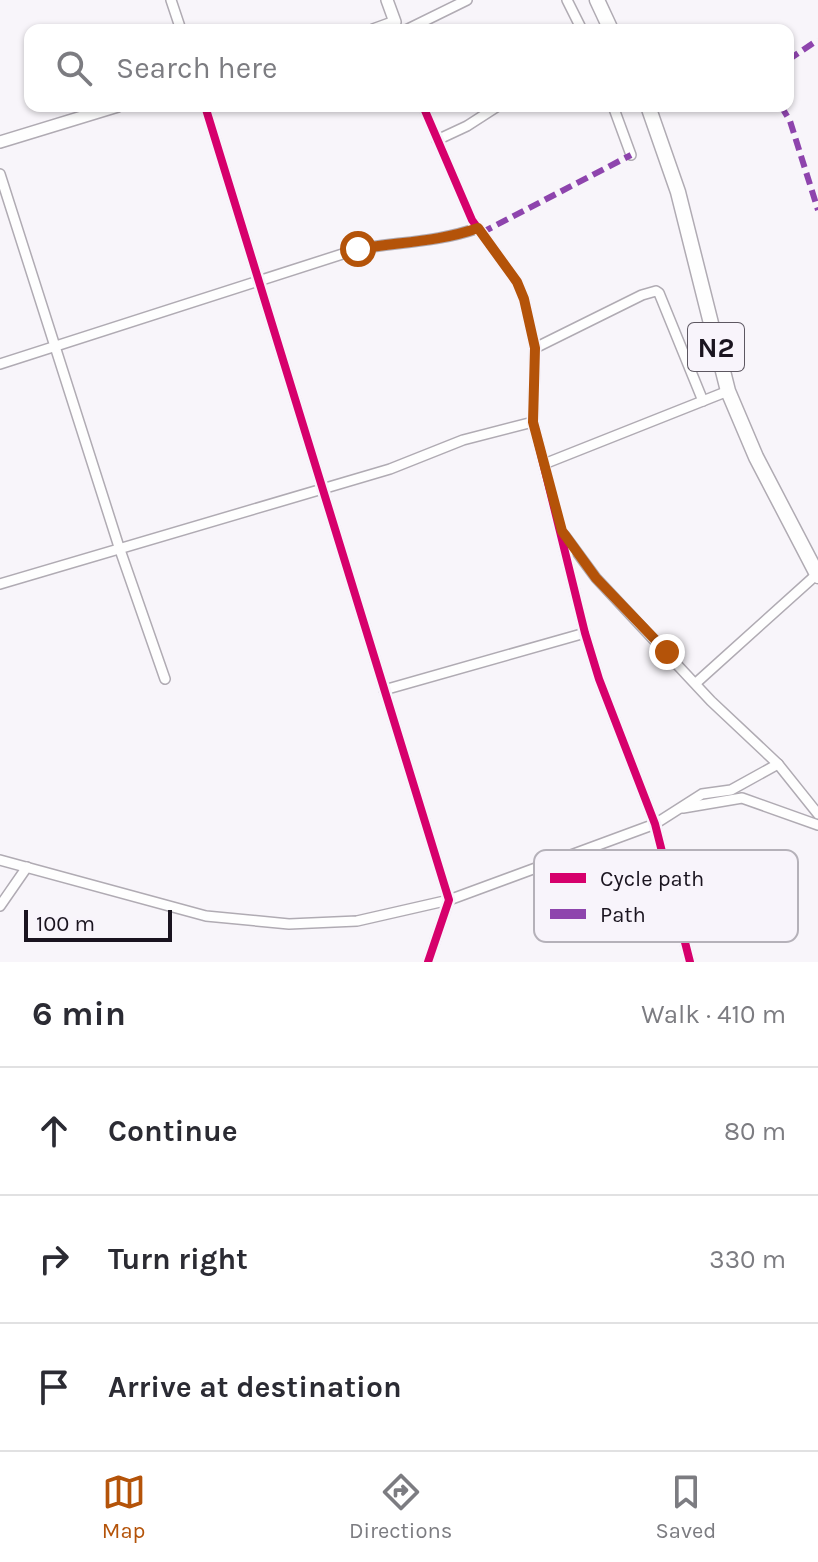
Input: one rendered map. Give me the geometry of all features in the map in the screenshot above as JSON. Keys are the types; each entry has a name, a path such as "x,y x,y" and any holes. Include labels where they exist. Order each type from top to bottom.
{"highway":[{"path":"597,0 608,24"},
{"name":"N2","path":"650,112 678,192 728,391 756,457 818,575"}],"street":[{"path":"171,0 179,24"},
{"path":"387,0 395,24"},
{"path":"418,24 467,0"},
{"path":"567,0 579,24"},
{"path":"0,142 98,112"},
{"path":"207,112 449,900 428,962"},
{"path":"425,112 478,228 517,282 524,299 535,348 533,422 585,633 599,679 655,824 662,850"},
{"path":"437,140 489,112"},
{"path":"615,112 631,155"},
{"path":"0,174 119,547 165,679"},
{"path":"0,364 358,249 407,241 429,241 478,228"},
{"path":"535,348 647,292 656,291 703,401"},
{"path":"544,464 728,391"},
{"path":"0,584 390,469 463,440 533,422"},
{"path":"562,531 596,578 711,701 778,764 818,814"},
{"path":"696,683 818,575"},
{"path":"384,690 585,633"},
{"path":"585,850 655,824 678,809 732,794 778,764"},
{"path":"732,794 818,825"},
{"path":"0,860 176,909 244,921 289,924 357,921 449,900 534,869"},
{"path":"0,906 27,867"},
{"path":"685,942 690,962"}],"marked path":[{"path":"794,56 818,40"},
{"path":"785,112 818,210"},
{"path":"481,233 631,155"}],"cycle path":[{"path":"207,112 449,900 428,962"},
{"path":"426,112 472,220 517,282 524,299 535,348 533,422 585,633 599,679 655,824 662,850"},
{"path":"685,942 690,962"}],"route":[{"path":"358,249 407,241 429,241 478,228 517,282 524,299 535,348 533,422 562,531 596,578 667,652"}]}
